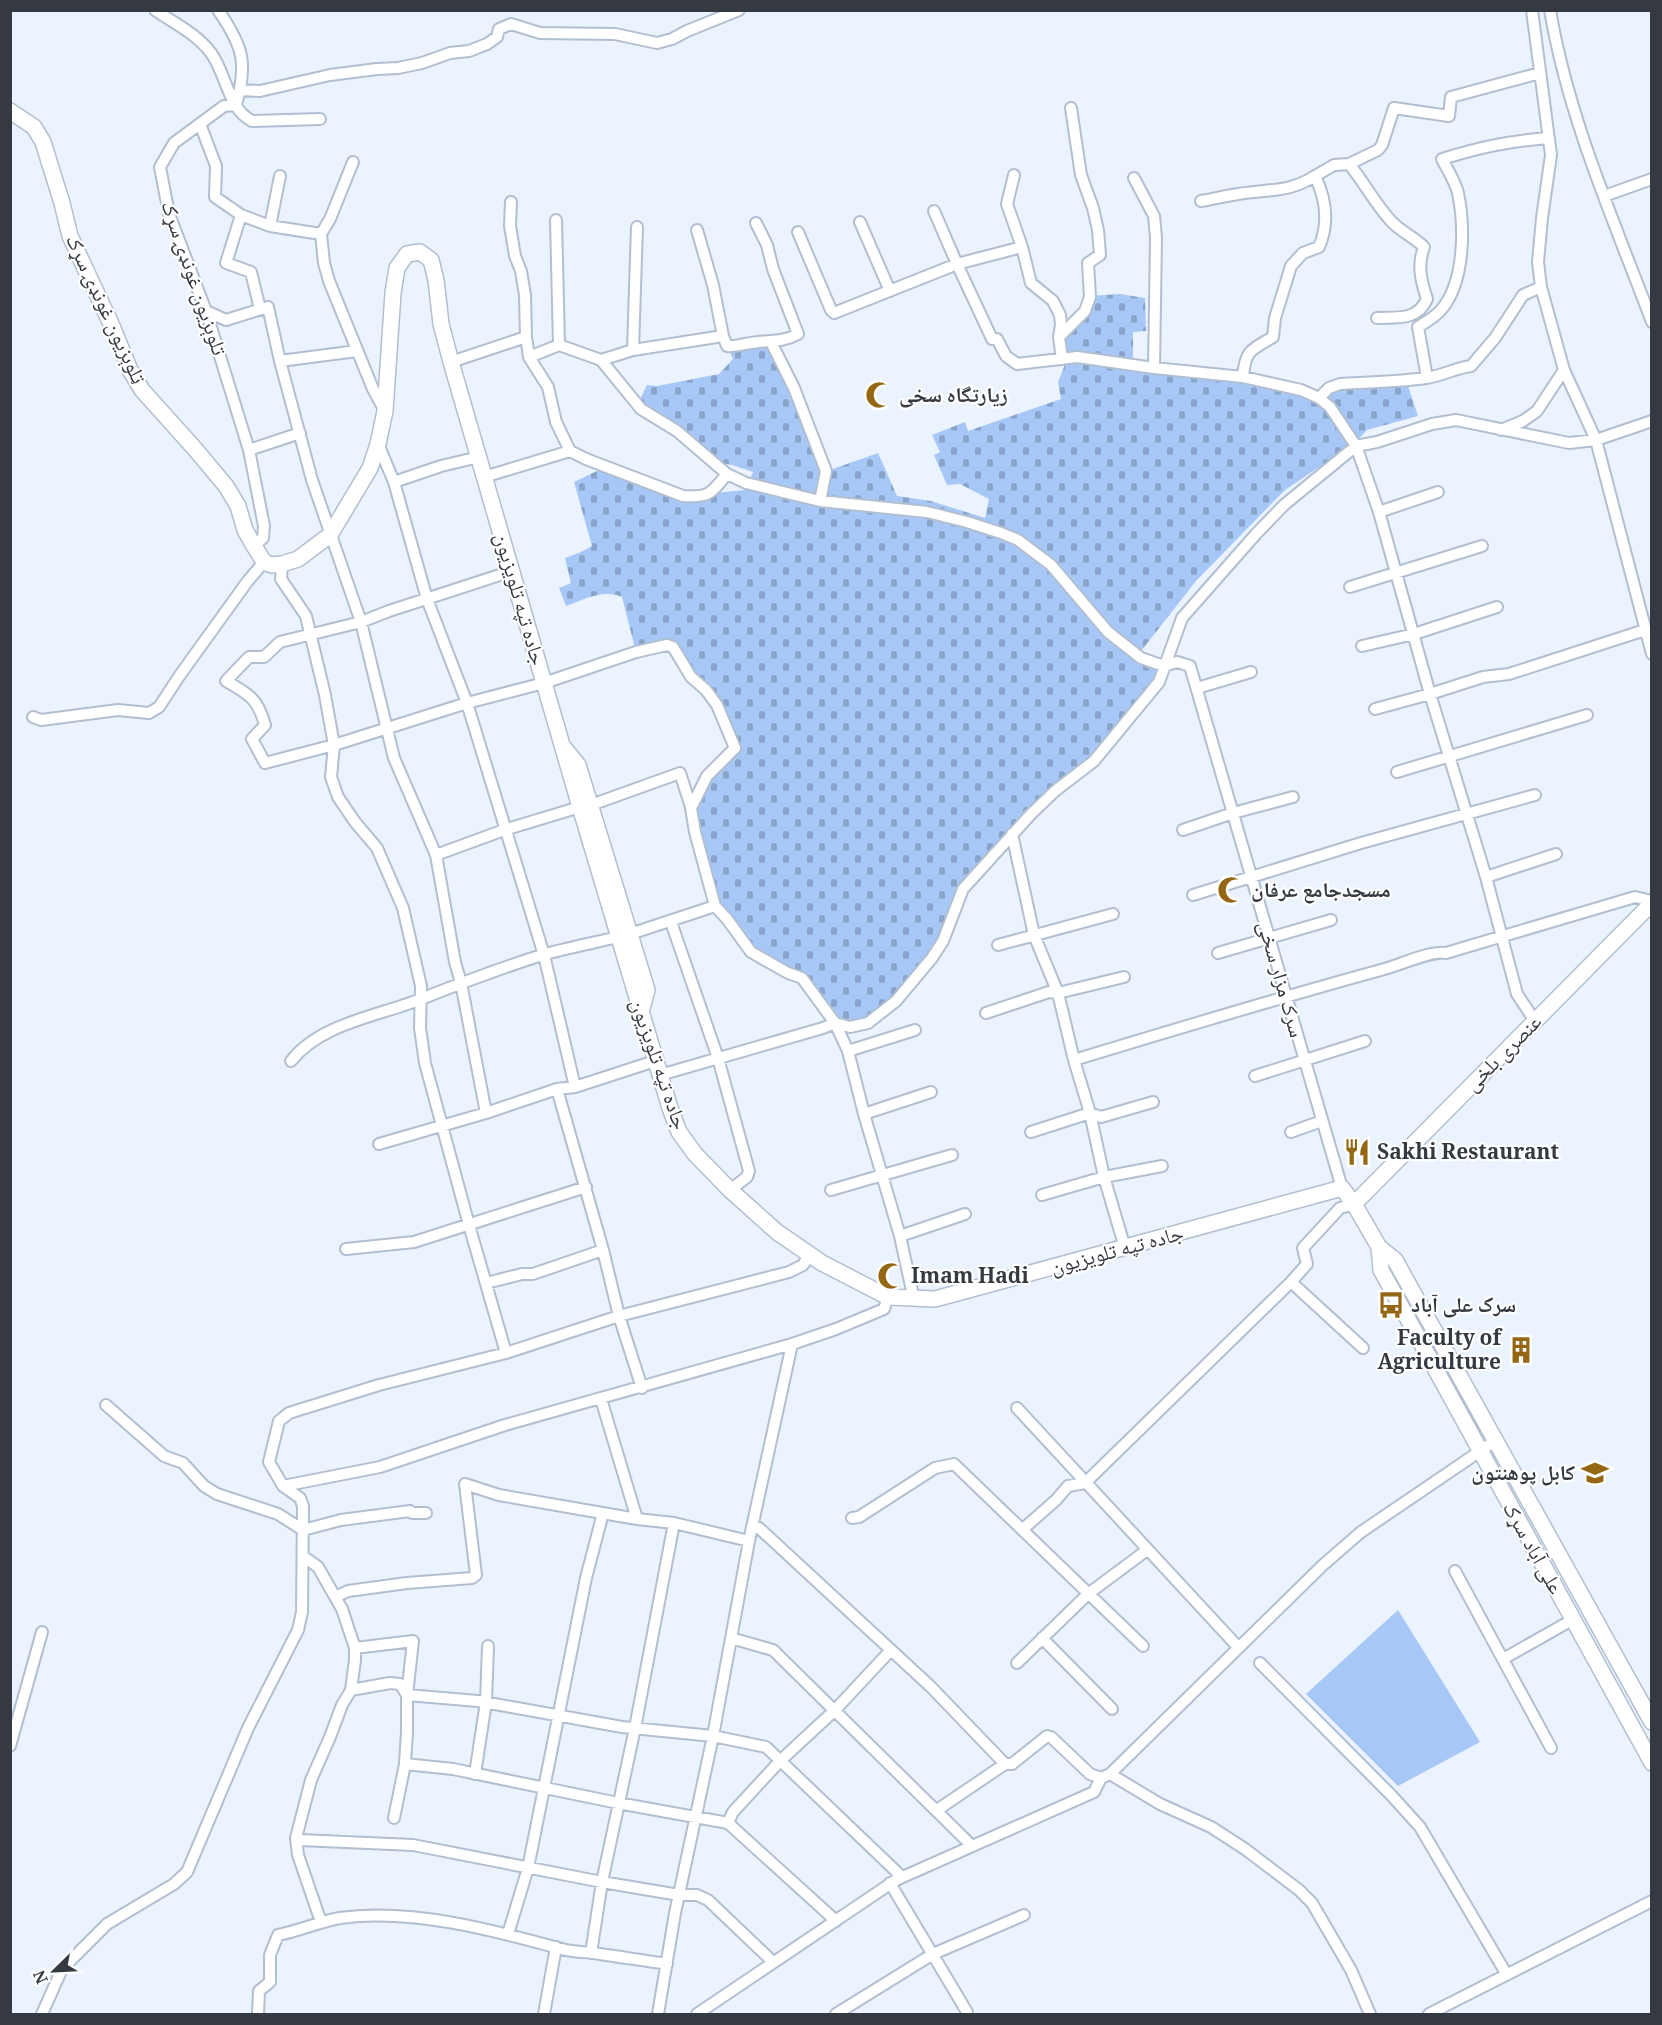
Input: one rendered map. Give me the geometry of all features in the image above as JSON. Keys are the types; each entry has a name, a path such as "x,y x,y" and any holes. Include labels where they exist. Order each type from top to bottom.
{"street":[{"path":"154,10 206,46 217,62 236,105 248,119 252,121 320,119"},
{"path":"218,10 232,30 241,49 242,70 236,105"},
{"path":"240,90 260,91 330,75 398,68 422,63 487,44 497,37 499,29 511,24 540,33 615,34 657,43 672,39 739,10"},
{"path":"1532,10 1551,155 1538,262 1541,287 1564,370 1596,440 1647,626 1652,654"},
{"path":"1550,10 1569,95 1604,196 1652,322"},
{"path":"1201,201 1301,185 1334,165 1349,164 1378,150 1382,145 1394,108 1449,116 1451,97 1540,73"},
{"name":"تلوېزيون غونډۍ سړک","path":"236,105 224,106 174,143 160,167 169,214 206,311 249,450 264,526 263,538 254,546"},
{"path":"1059,338 1085,311 1090,297 1088,263 1100,255 1100,242 1082,175 1071,108"},
{"name":"ټلوېزيون غونډۍ سړک","path":"10,111 34,127 43,142 70,236 130,370 142,390 226,486 238,506 245,530 264,562"},
{"path":"200,124 216,166 215,197 241,215 270,226 321,234"},
{"path":"1427,378 1418,327 1440,312 1451,295 1460,264 1461,221 1457,191 1442,159 1484,146 1549,138"},
{"path":"33,717 42,720 118,710 148,713 159,707 247,582 264,562 282,564 298,559 330,535 370,468 385,411 373,389 329,281 324,263 321,234 330,219 353,162"},
{"path":"1349,164 1389,219 1400,230 1416,238 1424,247 1420,258 1420,280 1427,299 1422,310 1408,317 1377,318"},
{"path":"1014,175 1007,204 1031,283 1053,301 1060,315 1059,338 1062,359"},
{"path":"270,226 280,176"},
{"path":"1244,377 1244,362 1249,351 1273,337 1275,318 1292,266 1304,253 1318,247 1324,236 1325,205 1315,176"},
{"path":"1134,178 1154,216 1156,238 1154,368"},
{"path":"1604,196 1652,179"},
{"path":"511,202 510,226 514,256 521,271 525,295 529,357 548,387 556,422 570,451 683,496 696,497 710,494 727,474"},
{"path":"934,211 992,339 997,339 1006,356 1017,364 1077,357 1244,377 1301,390 1319,398 1330,407 1356,446 1379,512 1486,877 1517,994 1535,1021"},
{"path":"241,215 226,263 251,272 260,309"},
{"path":"556,220 559,345"},
{"path":"860,222 890,291"},
{"path":"697,230 727,346 789,339 798,334 773,270 767,245 756,223"},
{"path":"633,350 637,227"},
{"path":"798,232 834,313 957,264 1022,248"},
{"name":"جاده تپه تلویزیون","path":"385,411 393,293 397,268 407,254 420,252 431,260 436,280 441,324 451,362 562,744 578,765 585,806 624,936 647,990 641,1012 680,1132 695,1154 730,1190 777,1232 822,1263 888,1297 914,1300 935,1299 1342,1188"},
{"path":"1319,398 1329,388 1340,384 1427,378 1456,368 1471,366 1495,338 1523,295 1541,287"},
{"path":"206,311 226,320 268,307 279,361 312,480 361,622 394,758 436,855 486,1113"},
{"path":"601,360 633,350 723,336"},
{"path":"451,362 526,337"},
{"path":"771,342 794,388 826,471 820,501"},
{"path":"529,357 559,345 601,360 641,410 677,431 727,474 746,483 820,501 927,512 967,522 1017,540 1051,565 1108,632 1141,657 1164,666"},
{"path":"279,361 357,351"},
{"path":"1501,430 1523,421 1537,411 1564,370"},
{"path":"379,1144 486,1113 557,1089 718,1058 835,1023 850,1027 868,1023 896,1001 932,958 943,941 963,890 1012,834 1055,791 1094,761 1159,682 1182,618 1256,534 1284,506 1356,446 1377,442 1432,424 1456,420 1569,443 1596,440 1652,421"},
{"path":"249,450 300,433"},
{"path":"378,444 394,482 427,599 467,704 544,955 575,1087"},
{"path":"484,477 570,451"},
{"path":"394,482 441,466 478,457"},
{"path":"1379,512 1438,492"},
{"path":"1350,586 1482,546"},
{"path":"282,564 281,579 306,616 325,695 334,745 331,777 338,796 355,822 377,848 403,908 421,986 420,1028 425,1064 506,1353"},
{"path":"512,572 361,622 280,642 264,657 249,657 226,681 250,695 262,714 265,725 252,739 265,763 334,745 544,683 636,652 667,645 673,647 691,677 706,690 717,705 735,748 707,777 691,808"},
{"path":"1362,646 1413,634 1497,607"},
{"path":"1375,709 1483,677 1509,674 1647,626"},
{"name":"سرک مزار سخی","path":"1164,666 1177,662 1190,666 1342,1188"},
{"path":"1197,688 1251,672"},
{"path":"1397,772 1587,715"},
{"path":"436,855 504,830 585,806 680,773 715,906 751,952 788,974 802,978 835,1023 848,1051 900,1236 914,1300"},
{"path":"1193,895 1360,843 1534,795"},
{"path":"1184,830 1233,813 1293,797"},
{"path":"1012,834 1034,935 1059,993 1104,1177 1125,1248"},
{"path":"1486,877 1556,854"},
{"path":"1074,1060 1286,996 1394,967 1438,951 1446,952 1502,937 1635,897 1652,902"},
{"name":"عنصری بلخی","path":"1354,1204 1652,902"},
{"path":"291,1061 299,1050 328,1032 420,1000 461,982 544,955 671,922 715,906"},
{"path":"998,945 1113,914"},
{"path":"1218,953 1331,920"},
{"path":"671,922 718,1058 749,1171 747,1177 730,1190"},
{"path":"986,1013 1049,992 1059,993 1124,977"},
{"path":"848,1051 915,1030"},
{"path":"1255,1076 1305,1062 1365,1041"},
{"path":"557,1089 586,1187 619,1316 642,1388"},
{"path":"864,1114 931,1092"},
{"path":"1031,1132 1090,1113 1101,1117 1153,1102"},
{"path":"1291,1132 1322,1121"},
{"path":"831,1190 952,1155"},
{"path":"1042,1195 1104,1177 1162,1166"},
{"path":"346,1249 414,1242 586,1187"},
{"name":"علی آباد سړک","path":"1342,1188 1379,1247 1381,1270 1572,1620 1645,1736 1652,1763"},
{"path":"1023,1529 1056,1500 1068,1486 1085,1483 1292,1282 1307,1264 1302,1248 1340,1208 1354,1204"},
{"path":"900,1236 965,1214"},
{"path":"1379,1247 1395,1260 1652,1722"},
{"path":"486,1283 522,1274 533,1274 603,1250"},
{"path":"42,2014 62,1968 99,1931 174,1884 187,1872 248,1728 298,1630 302,1612 303,1506 300,1498 284,1486 269,1462 279,1421 290,1413 380,1384 506,1353 619,1316 789,1272 803,1265 810,1254"},
{"path":"1292,1282 1363,1348"},
{"path":"284,1486 380,1467 505,1425 792,1344 884,1309 888,1297"},
{"path":"658,2014 679,1895 713,1736 749,1541 792,1344"},
{"path":"601,1399 637,1519"},
{"path":"106,1405 164,1456 183,1463 204,1486 217,1494 278,1515 303,1530 341,1520 410,1511 426,1513"},
{"path":"1017,1408 1238,1647"},
{"path":"697,2014 901,1876 1094,1792 1105,1776 1323,1565 1361,1532 1495,1441"},
{"path":"852,1518 858,1517 934,1468 954,1464 1143,1646"},
{"path":"335,1598 348,1592 406,1583 472,1578 476,1575 465,1484 499,1495 637,1519 674,1523 749,1541"},
{"path":"508,1934 528,1868 586,1578 603,1513"},
{"path":"591,1953 602,1882 635,1728 674,1523"},
{"path":"753,1527 759,1528 891,1650 962,1718 1005,1764"},
{"path":"1017,1663 1088,1594 1147,1550"},
{"path":"303,1556 318,1567 342,1609 355,1648 351,1690 342,1705 311,1780 296,1838 298,1856 321,1922"},
{"path":"1455,1571 1551,1748"},
{"path":"1503,1659 1572,1620"},
{"path":"10,1746 42,1632"},
{"path":"731,1638 773,1650 971,1845"},
{"path":"1042,1638 1112,1709"},
{"path":"355,1648 413,1641 407,1695 405,1764 394,1818"},
{"path":"476,1774 486,1702 488,1646"},
{"path":"728,1823 733,1812 780,1761 835,1710 891,1650"},
{"path":"1260,1663 1420,1827 1507,1975"},
{"path":"351,1690 390,1683 400,1684 407,1695"},
{"path":"407,1695 486,1702 635,1728 713,1736 765,1747 901,1876"},
{"path":"937,1810 1005,1764 1012,1764 1047,1736 1051,1737 1090,1774 1105,1776 1212,1827 1299,1890 1312,1903 1351,1970 1370,2014"},
{"path":"405,1764 476,1774 728,1823 836,1921"},
{"path":"296,1838 413,1845 602,1882 679,1895 697,1895 708,1900 773,1962"},
{"path":"890,1883 968,2012"},
{"path":"1430,2014 1652,1901"},
{"path":"836,2014 933,1954 1024,1915"},
{"path":"258,2014 259,1991 270,1982 270,1955 278,1935 321,1922 360,1917 410,1917 508,1934 556,1947 667,1964"},
{"path":"544,2014 556,1947"}],"green space":[{"path":"1120,294 1145,298 1146,331 1133,332 1133,364 1297,387 1319,404 1335,389 1405,377 1418,416 1367,430 1355,443 1285,490 1196,581 1134,660 1148,668 1164,666 1159,682 1094,761 1055,791 963,889 932,958 868,1023 835,1023 802,978 751,952 715,906 695,832 695,798 735,748 717,705 673,647 636,652 622,597 601,594 566,606 559,588 571,583 565,558 592,546 574,482 601,469 675,497 745,490 753,472 732,465 708,461 636,407 647,385 657,386 719,374 733,359 727,346 771,342 827,471 878,453 897,496 931,501 985,518 989,499 960,484 947,485 934,455 940,452 932,435 965,422 968,431 1061,399 1058,382 1064,367 1059,334 1090,296"},
{"path":"1398,1610 1480,1742 1398,1786 1306,1694"}],"place":[{"name":"زیارتگاه سخی","path":"879,395"},
{"name":"مسجدجامع عرفان","path":"1231,890"},
{"name":"Sakhi Restaurant","path":"1357,1152"},
{"name":"Imam Hadi","path":"891,1276"},
{"name":"سرک علی آباد","path":"1391,1305"},
{"name":"Faculty of Agriculture","path":"1521,1350"},
{"name":"کابل پوهنتون","path":"1595,1473"}]}
